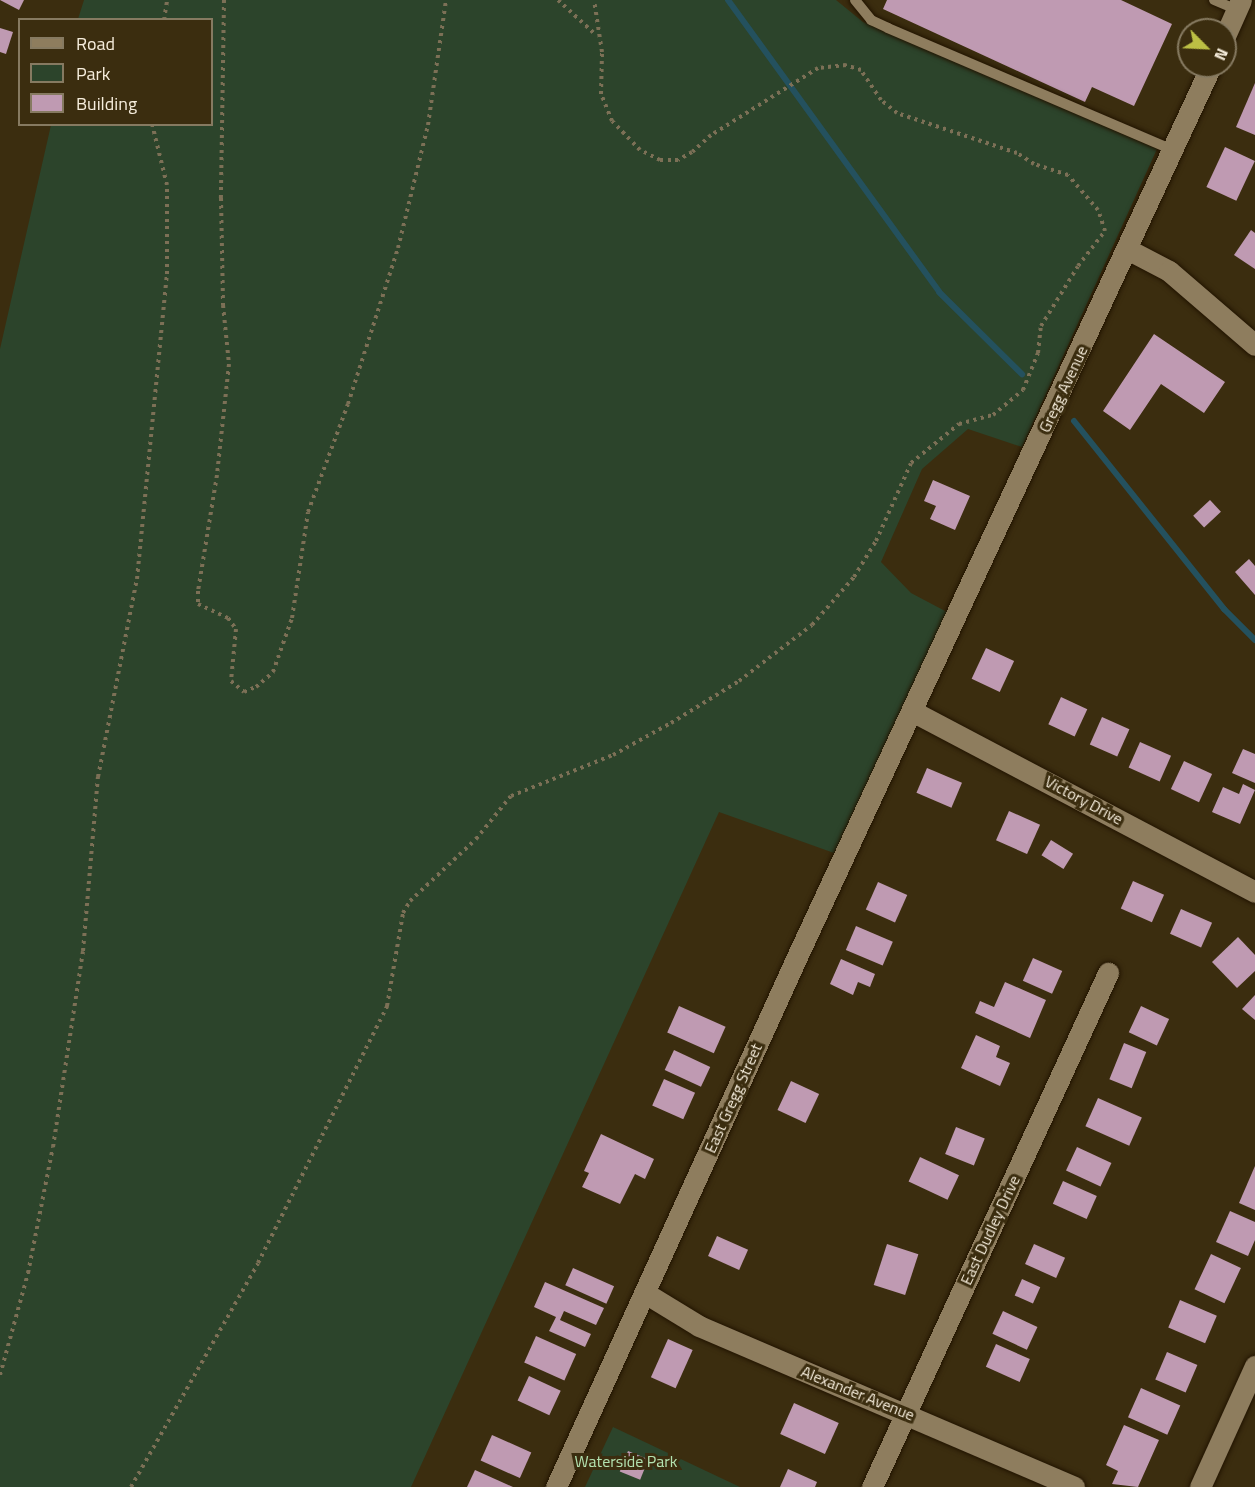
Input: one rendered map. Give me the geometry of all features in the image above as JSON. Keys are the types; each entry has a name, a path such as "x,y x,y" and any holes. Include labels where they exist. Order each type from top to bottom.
{"street":[{"name":"Gregg Avenue","path":"912,711 1205,78"},
{"path":"1127,249 1169,271 1255,345"},
{"name":"Victory Drive","path":"912,711 1255,892"},
{"name":"East Gregg Street","path":"556,1487 912,711"},
{"name":"East Dudley Drive","path":"872,1487 1108,972"},
{"name":"Alexander Avenue","path":"645,1293 699,1326 1074,1487"},
{"path":"1200,1487 1255,1366"}],"lane":[{"path":"855,0 871,20 1172,150"},
{"path":"1214,0 1239,5"}],"path":[{"path":"164,18 167,0"},
{"path":"224,0 221,198 223,304 229,364 217,475 198,591 198,604 228,618 236,629 231,681 244,692 256,687 273,672 292,618 308,512 348,404 398,248 428,125 446,0"},
{"path":"558,0 597,36"},
{"path":"131,1487 258,1263 387,1006 403,913 410,901 476,839 511,796 613,755 671,723 739,681 812,625 854,577 911,463 959,424 993,415 1023,390 1038,353 1041,326 1078,266 1105,231 1098,210 1068,175 1034,164 1017,153 897,113 881,100 861,70 846,65 818,68 711,135 692,152 678,160 660,160 640,150 612,121 601,94 602,52 597,36 594,0"},
{"path":"0,1376 28,1273 53,1147 83,951 98,777 137,579 167,274 167,185 152,126"}],"green space":[{"path":"84,0 836,0 863,22 1157,149 1022,447 968,429 922,469 881,562 911,593 947,612 834,853 719,812 411,1487 0,1487 0,349 51,126 213,126 213,18 78,18"},
{"name":"Waterside Park","path":"613,1427 740,1487 585,1487"}],"building":[{"path":"0,0 24,0 19,10"},
{"path":"887,0 1121,0 1172,24 1134,106 1092,87 1085,102 883,9"},
{"path":"0,28 13,32 6,54 0,52"},
{"path":"1255,83 1255,135 1236,127"},
{"path":"1225,147 1255,161 1236,201 1206,187"},
{"path":"1251,230 1255,233 1255,269 1234,255"},
{"path":"1154,334 1225,382 1204,413 1161,384 1130,430 1103,411"},
{"path":"933,480 970,496 955,530 930,519 936,506 924,501"},
{"path":"1210,500 1221,512 1204,527 1193,516"},
{"path":"1249,559 1255,566 1255,595 1235,572"},
{"path":"986,648 1014,661 1000,692 972,679"},
{"path":"1061,697 1087,709 1075,736 1048,724"},
{"path":"1102,717 1129,729 1117,757 1090,744"},
{"path":"1140,742 1171,756 1160,781 1129,768"},
{"path":"1243,749 1255,754 1255,783 1232,773"},
{"path":"1184,761 1212,774 1199,802 1171,789"},
{"path":"927,768 962,783 951,808 916,793"},
{"path":"1243,784 1255,790 1240,824 1212,812 1223,787 1239,794"},
{"path":"1009,811 1040,825 1027,854 996,840"},
{"path":"1051,840 1073,854 1064,869 1041,855"},
{"path":"1133,881 1164,895 1152,922 1121,908"},
{"path":"878,882 907,895 895,922 866,909"},
{"path":"1181,909 1212,923 1201,947 1170,934"},
{"path":"856,926 893,942 883,966 846,950"},
{"path":"1238,937 1255,955 1255,971 1237,988 1212,962"},
{"path":"1033,958 1062,971 1052,994 1023,981"},
{"path":"841,959 875,974 870,987 858,982 853,995 830,984"},
{"path":"1005,982 1046,1000 1030,1038 975,1013 980,1001 994,1007"},
{"path":"1255,995 1255,1020 1242,1009"},
{"path":"679,1006 726,1027 714,1053 667,1032"},
{"path":"1141,1006 1169,1019 1157,1045 1129,1032"},
{"path":"976,1035 1000,1046 996,1057 1010,1063 1000,1086 961,1068"},
{"path":"1124,1043 1146,1052 1132,1088 1109,1079"},
{"path":"674,1050 710,1067 701,1087 665,1070"},
{"path":"664,1079 695,1093 683,1119 652,1105"},
{"path":"791,1081 819,1094 806,1123 777,1110"},
{"path":"1098,1098 1142,1118 1129,1146 1085,1126"},
{"path":"956,1127 985,1139 974,1166 945,1154"},
{"path":"601,1134 654,1159 645,1179 635,1174 620,1204 582,1187 589,1173 584,1171"},
{"path":"1077,1147 1111,1163 1100,1187 1066,1171"},
{"path":"920,1157 959,1175 948,1200 909,1181"},
{"path":"1255,1166 1255,1210 1239,1203"},
{"path":"1063,1181 1097,1196 1087,1219 1053,1204"},
{"path":"1230,1211 1255,1222 1255,1240 1248,1256 1216,1242"},
{"path":"717,1236 748,1250 739,1270 708,1256"},
{"path":"887,1244 918,1254 905,1295 874,1285"},
{"path":"1034,1244 1065,1258 1056,1278 1025,1264"},
{"path":"1211,1254 1241,1268 1224,1303 1195,1289"},
{"path":"573,1268 614,1286 606,1304 565,1285"},
{"path":"1022,1279 1040,1287 1033,1304 1015,1295"},
{"path":"545,1282 604,1308 596,1325 564,1311 560,1320 591,1334 585,1347 549,1331 556,1317 534,1307"},
{"path":"1180,1300 1217,1316 1205,1343 1168,1328"},
{"path":"1003,1311 1037,1327 1027,1350 992,1334"},
{"path":"536,1336 576,1354 564,1380 524,1362"},
{"path":"668,1339 693,1350 676,1388 651,1377"},
{"path":"996,1344 1030,1359 1020,1382 986,1367"},
{"path":"1167,1352 1197,1365 1186,1393 1155,1380"},
{"path":"529,1376 561,1391 549,1415 518,1400"},
{"path":"1141,1388 1180,1405 1167,1435 1128,1417"},
{"path":"794,1403 839,1423 825,1454 780,1434"},
{"path":"1124,1425 1159,1440 1138,1487 1112,1484 1118,1471 1106,1465"},
{"path":"492,1435 531,1452 520,1478 481,1461"},
{"path":"628,1451 648,1459 640,1480 620,1471"},
{"path":"788,1469 817,1482 815,1487 780,1487"},
{"path":"475,1470 513,1487 467,1487"}],"waterway":[{"path":"728,0 939,292 1022,374"},
{"path":"1074,421 1224,609 1255,640"}]}
